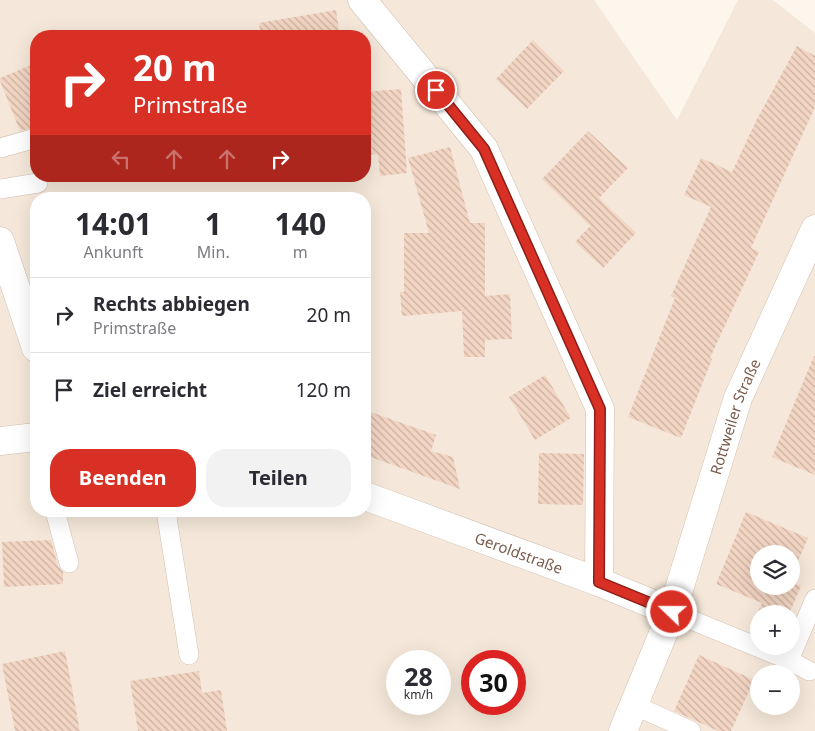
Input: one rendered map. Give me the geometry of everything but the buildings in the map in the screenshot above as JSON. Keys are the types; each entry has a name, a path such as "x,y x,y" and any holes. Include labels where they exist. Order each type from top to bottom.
{"street":[{"path":"362,0 484,149 600,409 599,582"},
{"name":"Rottweiler Straße","path":"623,731 672,612 738,398 815,229"},
{"path":"0,242 30,330"},
{"path":"0,441 30,438"},
{"name":"Geroldstraße","path":"371,498 599,582 672,612"}],"lane":[{"path":"0,148 30,140"},
{"path":"0,189 38,183"},
{"path":"57,517 69,563"},
{"path":"167,517 189,655"},
{"path":"789,660 815,599"},
{"path":"672,612 789,660 809,671"},
{"path":"634,705 691,731"}],"shaded area":[{"path":"0,0 594,0 677,120 738,0 773,0 815,33 815,731 0,731"}],"route":[{"path":"436,90 484,149 600,409 599,582 672,612"}]}
